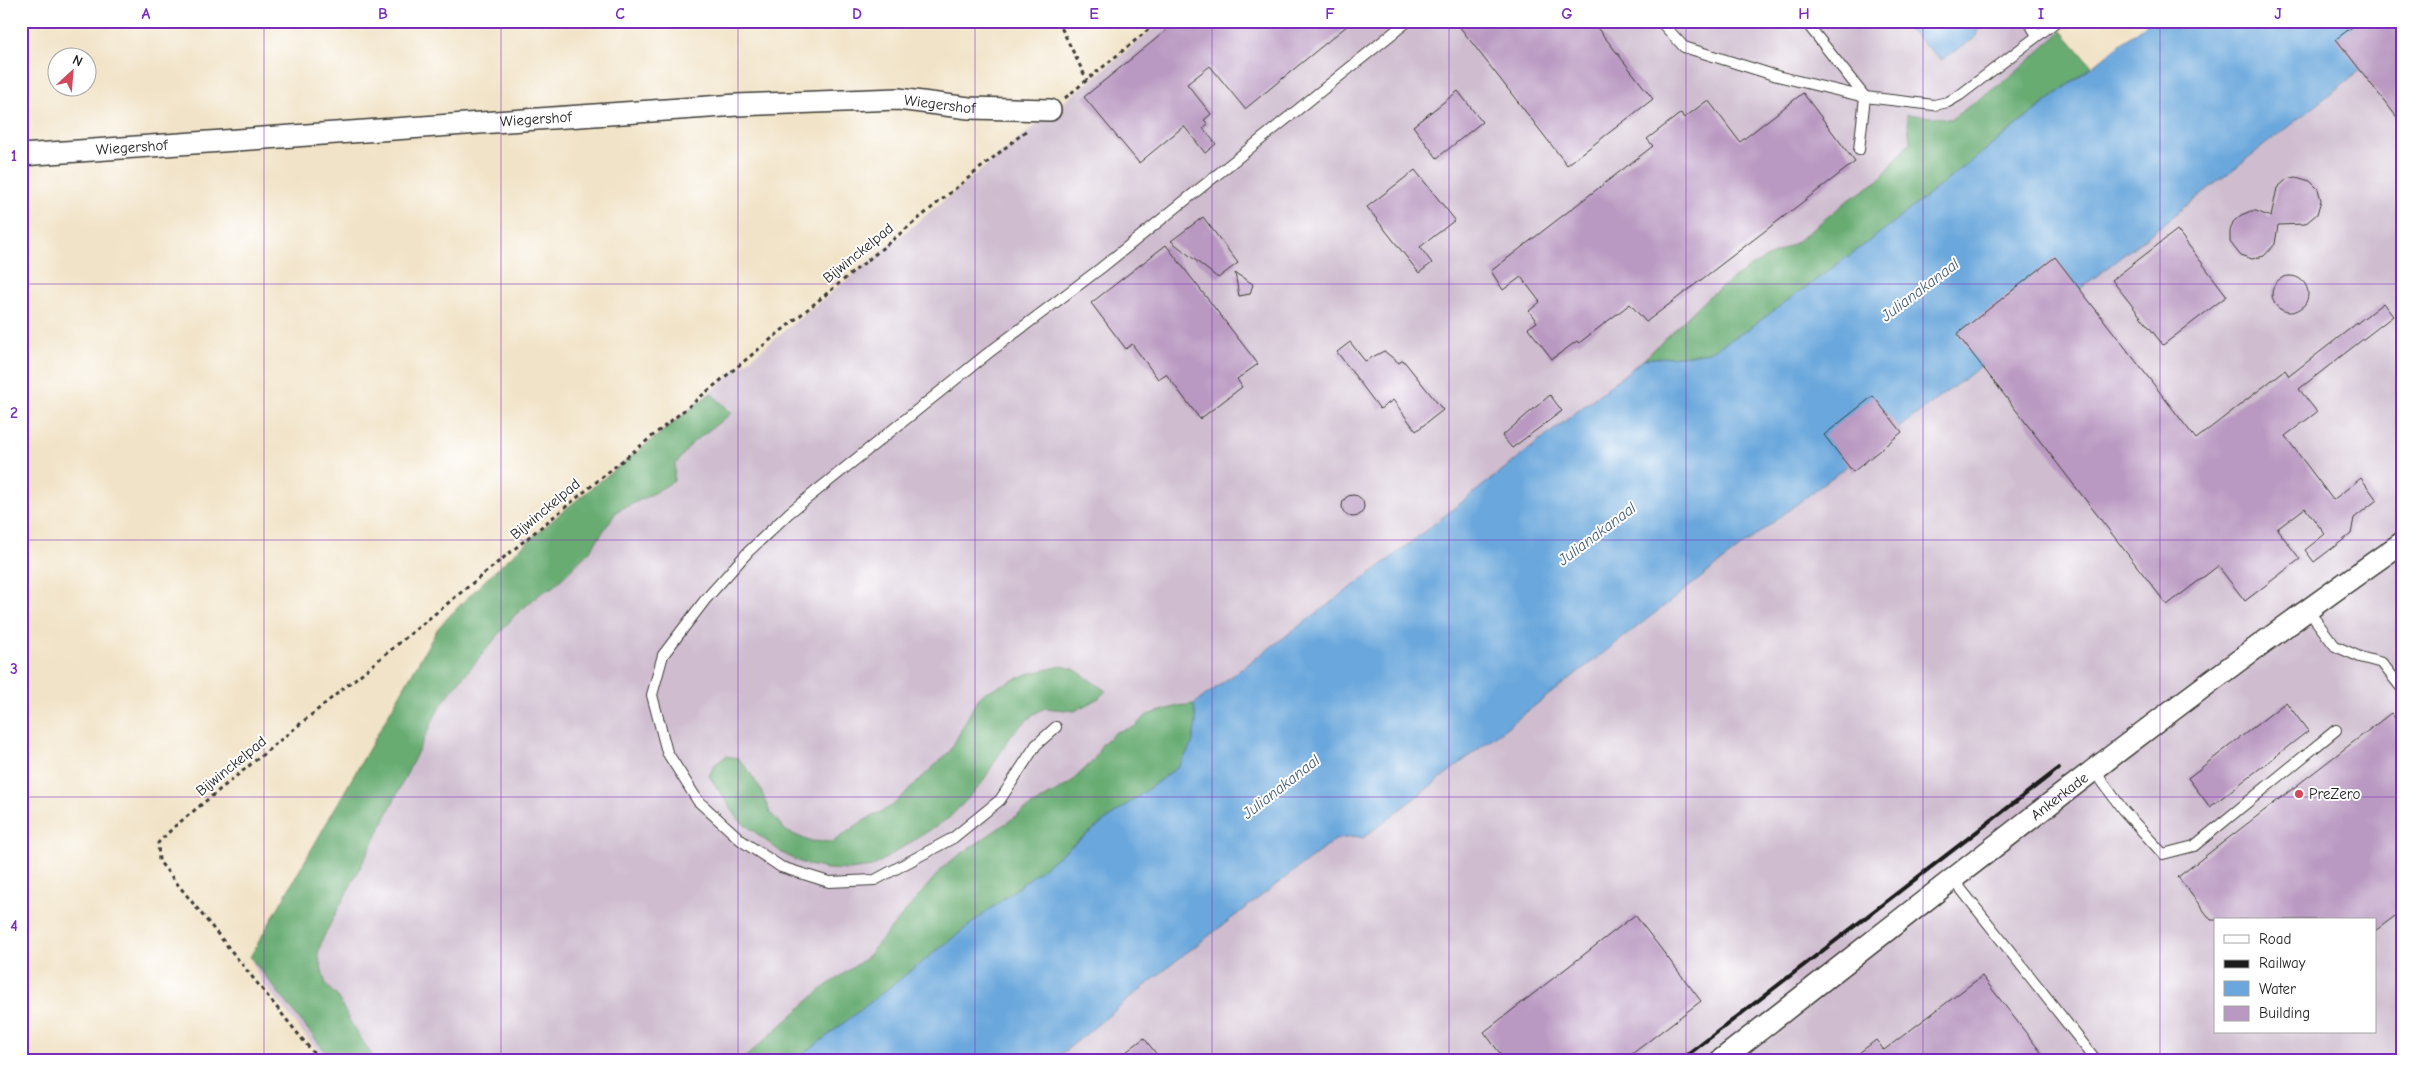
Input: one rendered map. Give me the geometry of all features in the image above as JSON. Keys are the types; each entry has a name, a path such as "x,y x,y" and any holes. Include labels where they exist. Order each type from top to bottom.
{"street":[{"name":"Wiegershof","path":"21,155 737,105 898,99 968,108 1050,110"},
{"name":"Ankerkade","path":"1721,1060 2094,770 2307,609 2403,542"}],"lane":[{"path":"1056,727 1036,745 1000,800 953,838 874,880 829,882 781,867 742,841 698,801 667,752 652,695 663,655 705,600 748,552 789,513 987,354 1101,268 1408,21"},
{"path":"1660,21 1677,42 1692,50 1777,76 1866,97 1934,105 1948,102 2057,21"},
{"path":"1805,21 1866,97 1859,150"},
{"path":"2028,21 2037,35"},
{"path":"2307,609 2335,646 2360,657 2382,663 2403,690"},
{"path":"2094,770 2123,810 2163,854 2194,846 2336,730"},
{"path":"1953,879 2096,1060"}],"path":[{"path":"1058,21 1087,80"},
{"name":"Bijwinckelpad","path":"319,1060 159,861 157,850 162,839 1159,21"}],"shaded area":[{"path":"1163,21 2050,21 2062,31 2092,66 2017,124 1644,359 1387,561 1194,704 1196,723 1179,766 1078,841 796,1060 325,1060 261,981 250,957 438,628 461,604 551,522"},
{"path":"2403,37 2403,1060 1054,1060 1177,960 1335,840 1355,836 1363,838 1798,503 1976,370"}],"green space":[{"path":"2062,31 2092,66 1880,233 1746,331 1709,352 1644,359 1708,297 1753,265 1795,243 1846,202 1879,180 1910,142 1907,114 1951,119 2014,74"},
{"path":"711,393 732,413 693,442 675,465 674,481 647,497 617,511 589,552 554,586 540,594 515,615 439,708 375,839 322,940 318,954 326,985 337,996 352,1025 375,1060 332,1060 250,957 438,628 469,596 535,535"},
{"path":"1062,666 1074,669 1106,691 1099,698 1075,711 1045,708 1034,714 1012,734 980,786 949,818 872,867 850,870 827,869 804,864 782,853 739,820 709,776 714,765 726,756 738,758 760,788 770,812 786,831 809,841 833,842 861,822 892,806 950,751 977,700 985,692 1027,674"},
{"path":"1194,704 1196,723 1192,745 1179,766 1078,841 796,1060 742,1060 823,988 865,959 945,865 1031,806 1069,784 1094,760 1102,744 1116,732 1134,727 1147,715 1178,706"}],"water":[{"path":"1900,21 1972,21 1978,30 1975,38 1941,60"},
{"name":"Julianakanaal","path":"2150,21 2403,21 2403,37 1976,370 1798,503 1363,838 1355,836 1335,840 1177,960 1054,1060 796,1060 1078,841 1179,766 1192,744 1196,723 1194,704 1387,561 1644,359 1709,352 1746,331 1880,233"}],"building":[{"path":"1178,21 1353,21 1245,109 1210,66 1187,84 1211,114 1204,120 1208,124 1203,128 1216,144 1205,153 1184,126 1139,163 1084,97"},
{"path":"1455,21 1592,21 1653,99 1567,165"},
{"path":"2360,21 2403,21 2403,125 2336,39"},
{"path":"1458,91 1482,122 1437,158 1413,126"},
{"path":"1803,93 1855,162 1646,322 1630,304 1579,343 1577,341 1552,359 1528,328 1537,322 1529,311 1540,302 1521,277 1503,290 1491,271 1653,146 1647,139 1681,113 1684,118 1708,100 1740,142"},
{"path":"1415,170 1455,220 1420,247 1432,263 1419,273 1367,207"},
{"path":"2296,177 2310,181 2318,189 2321,200 2317,214 2305,224 2278,225 2275,244 2264,256 2252,259 2240,255 2230,242 2230,231 2233,222 2241,215 2251,211 2271,217 2277,188 2287,179"},
{"path":"1203,217 1238,263 1218,278 1171,241"},
{"path":"2177,230 2227,296 2163,345 2112,280"},
{"path":"1166,245 1258,364 1237,379 1242,387 1200,419 1166,374 1158,379 1132,344 1126,349 1091,303"},
{"path":"2055,257 2196,439 2285,370 2289,376 2383,303 2393,316 2299,389 2317,412 2285,436 2333,500 2361,478 2377,500 2354,518 2351,534 2314,562 2305,550 2325,534 2305,508 2277,529 2300,559 2245,601 2218,566 2167,605 1957,334"},
{"path":"1235,273 1253,284 1250,294 1239,296"},
{"path":"2290,276 2302,282 2308,294 2302,306 2290,312 2278,306 2272,294 2278,282"},
{"path":"1350,342 1365,361 1384,351 1399,363 1403,360 1443,410 1416,431 1393,400 1380,409 1337,352"},
{"path":"1550,395 1562,411 1512,448 1502,436"},
{"path":"1873,396 1902,432 1853,472 1824,435"},
{"path":"1353,495 1361,498 1364,506 1361,514 1353,517 1345,514 1342,506 1345,498"},
{"path":"2286,702 2308,731 2210,807 2188,778"},
{"path":"2391,713 2403,729 2403,910 2376,930 2376,918 2214,918 2214,920 2211,920 2178,877"},
{"path":"1635,915 1701,1001 1624,1060 1505,1060 1484,1032"},
{"path":"1982,976 2047,1060 1850,1060 1876,1040 1884,1050"},
{"path":"1144,1038 1161,1060 1116,1060"}],"railway":[{"path":"1681,1060 2058,769"}],"place":[{"name":"PreZero","path":"2299,794"}]}
